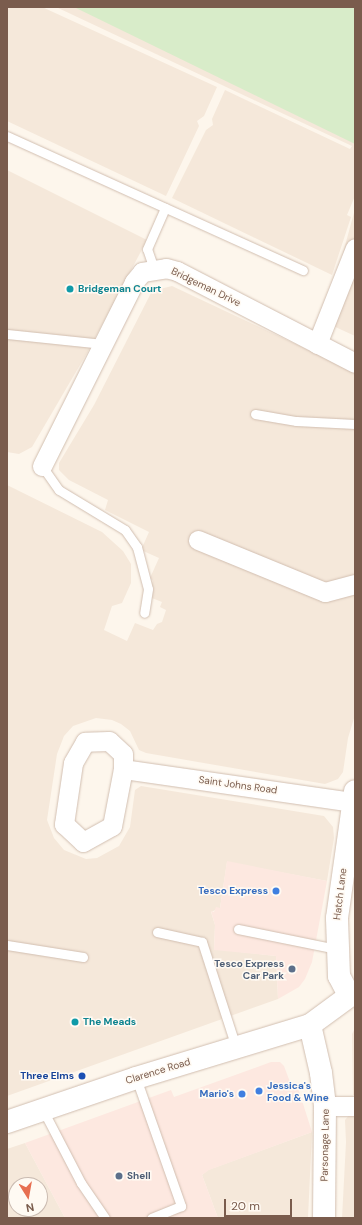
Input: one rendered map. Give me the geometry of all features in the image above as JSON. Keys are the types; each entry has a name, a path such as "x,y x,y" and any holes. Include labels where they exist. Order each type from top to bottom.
{"street":[{"path":"317,344 355,248"},
{"name":"Bridgeman Drive","path":"154,269 177,271 355,363"},
{"path":"42,466 134,282 142,272 154,269"},
{"path":"198,540 325,592 355,584"},
{"path":"109,741 123,754 123,769 112,826 84,842 64,824 73,762 85,742 109,741"},
{"name":"Saint Johns Road","path":"123,769 354,796"},
{"name":"Hatch Lane","path":"352,994 339,976 336,949 337,918 354,796"},
{"path":"310,1025 352,994"},
{"name":"Clarence Road","path":"7,1122 136,1078 310,1025"},
{"name":"Parsonage Lane","path":"310,1025 321,1073 325,1106 324,1218"},
{"path":"325,1106 355,1106"}],"lane":[{"path":"7,136 303,270"},
{"path":"154,269 147,249 165,208"},
{"path":"7,334 103,344"},
{"path":"255,414 296,421 355,424"},
{"path":"42,466 59,490 125,530 137,547 148,589 144,613"},
{"path":"238,929 336,949"},
{"path":"158,932 202,942 236,1047"},
{"path":"7,945 83,957"},
{"path":"136,1078 181,1206 150,1218"},
{"path":"43,1109 81,1183 105,1218"}],"shaded area":[{"path":"7,7 42,7 217,87 204,116 197,121 199,126 166,196 7,121"},
{"path":"56,7 355,7 355,196 347,215 351,217 332,275 172,198 206,130 213,125 212,119 225,90 350,149 352,146"},
{"path":"7,170 147,240 87,353 32,447 19,454 7,452"},
{"path":"355,209 355,336 318,319 327,312"},
{"path":"172,286 355,372 355,715 348,738 343,772 338,779 325,784 146,753 139,750 130,731 121,724 112,720 96,718 73,726 64,736 57,754 47,820 54,838 64,850 86,859 97,858 119,846 130,827 135,790 141,786 324,816 333,827 334,838 327,881 227,862 220,908 211,912 215,925 214,949 276,956 278,999 7,1096 7,485 102,532 123,551 131,564 131,583 122,603 112,606 104,630 127,641 135,623 153,630 157,624 162,622 166,610 160,607 162,602 147,596 153,581 150,578 159,558 141,550 149,532 105,510 108,500 69,480 59,470 59,463 94,405 152,291"},
{"path":"227,861 327,881 312,962 305,979 299,987 278,999 276,956 214,950 215,925 211,911 214,912 216,907 220,908"},
{"path":"355,1028 355,1095 353,1095 352,1034"},
{"path":"271,1062 280,1062 284,1066 293,1090 298,1088 312,1132 209,1170 202,1175 218,1218 65,1218 48,1186 48,1177 43,1177 25,1143 171,1090 174,1097"},
{"path":"350,1114 355,1114 355,1218 342,1218 346,1142 345,1120"},
{"path":"312,1132 308,1218 218,1218 202,1175 208,1170"},
{"path":"25,1143 43,1177 8,1177 8,1217 48,1217 48,1186 65,1218 7,1218 7,1149"}],"green space":[{"path":"74,7 355,7 355,144"}],"place":[{"name":"Bridgeman Court","path":"70,289"},
{"name":"Tesco Express","path":"276,891"},
{"name":"Tesco Express Car Park","path":"292,969"},
{"name":"The Meads","path":"75,1022"},
{"name":"Three Elms","path":"82,1076"},
{"name":"Jessica's Food & Wine","path":"259,1091"},
{"name":"Mario's","path":"242,1094"},
{"name":"Shell","path":"119,1176"}]}
